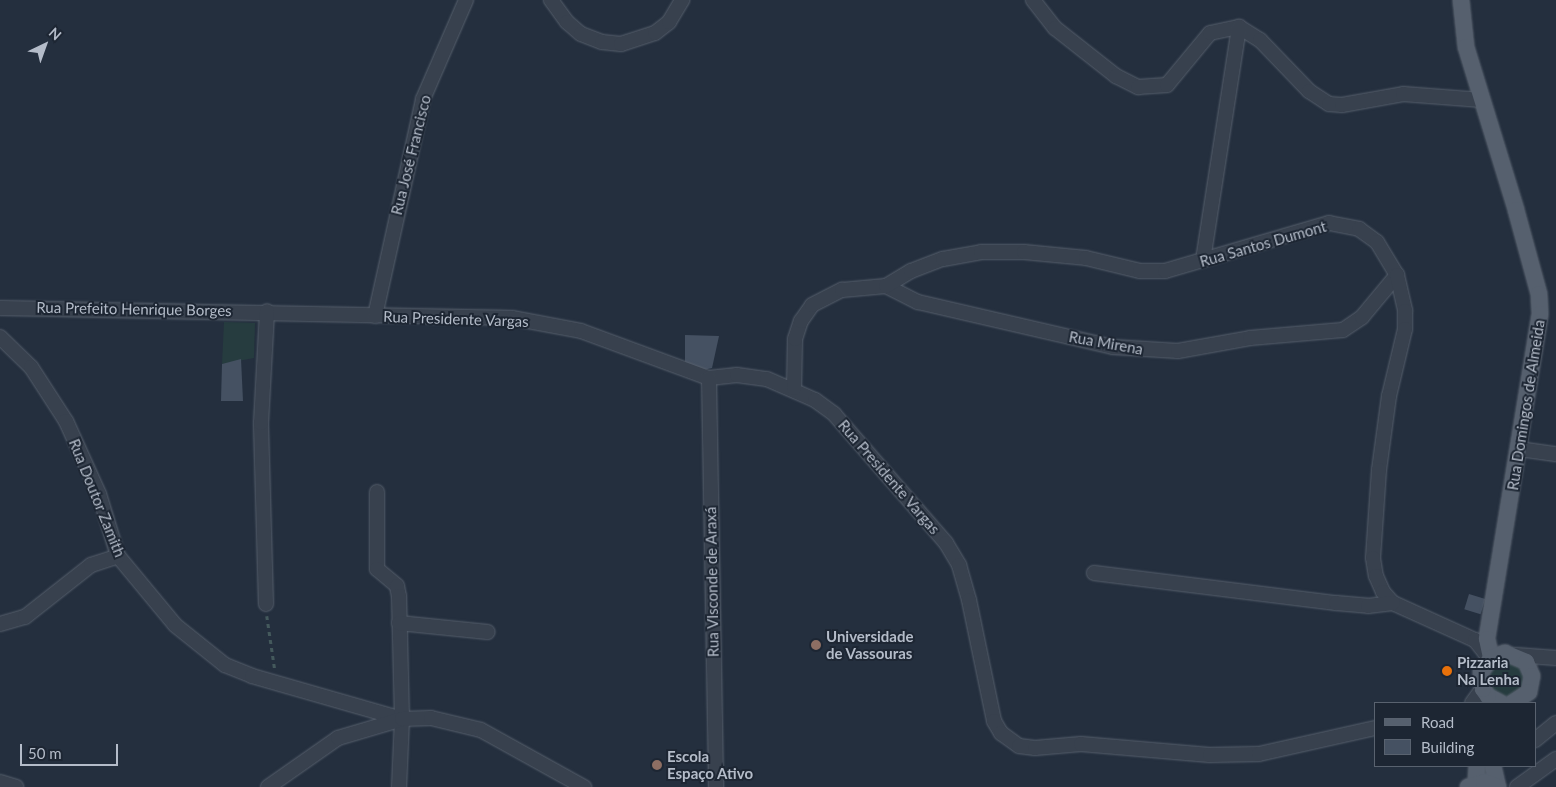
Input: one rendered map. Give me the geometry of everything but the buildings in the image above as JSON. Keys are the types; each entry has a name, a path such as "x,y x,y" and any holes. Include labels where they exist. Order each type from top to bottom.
{"main road":[{"name":"Rua Domingos de Almeida","path":"1461,0 1466,47 1539,294 1540,314 1519,449 1481,639 1490,658"},
{"path":"1481,639 1515,654 1530,669 1532,684 1524,698 1514,702"},
{"path":"1499,702 1482,693 1481,672 1490,658 1515,654"},
{"path":"1472,785 1477,767"},
{"path":"1472,785 1497,775"}],"street":[{"name":"Rua José Francisco","path":"375,316 423,99 466,0"},
{"path":"551,0 567,22 581,34 602,42 621,44 655,33 669,22 682,0"},
{"path":"1033,0 1055,28 1110,72 1138,88 1166,85 1179,74 1203,39 1218,29 1239,27 1260,40 1309,91 1329,104 1342,105 1403,94 1482,100"},
{"path":"1203,260 1239,27"},
{"name":"Rua Santos Dumont","path":"794,388 795,339 801,321 812,305 842,290 886,286 911,271 943,259 981,252 1086,258 1140,271 1164,271 1329,223 1359,229 1377,242 1397,275 1405,329 1384,432 1373,558 1383,592 1393,602"},
{"name":"Rua Mirena","path":"886,286 918,302 1113,347 1178,351 1250,338 1343,330 1362,317 1397,275"},
{"name":"Rua Prefeito Henrique Borges","path":"0,308 267,311"},
{"name":"Rua Presidente Vargas","path":"267,311 375,316 512,318 581,331 709,378 737,375 767,379 794,388 834,414 946,543 959,565 969,600 994,721 1001,733 1014,743 1027,748 1081,744 1236,755 1281,751 1374,728"},
{"path":"266,604 261,423 267,311"},
{"name":"Rua Doutor Zamith","path":"0,337 32,367 66,421 99,494 118,556 175,625 225,664 278,685 402,719"},
{"name":"Rua VIsconde de Araxá","path":"709,378 716,787"},
{"path":"1519,449 1556,454"},
{"path":"377,492 375,560 379,572 397,586 402,719 399,787"},
{"path":"0,624 25,617 91,565 118,556"},
{"path":"1094,573 1336,603 1368,606 1393,602 1481,639"},
{"path":"399,623 488,632"},
{"path":"1515,654 1556,658"},
{"path":"1473,702 1482,693"},
{"path":"268,787 338,738 402,719 431,718 481,730 584,787"},
{"path":"1536,739 1556,723"},
{"path":"1516,787 1556,758"},
{"path":"0,782 16,787"}],"path":[{"path":"266,604 278,685"}],"green space":[{"path":"224,322 255,323 254,358 222,364"},
{"path":"1519,660 1528,685 1507,700 1489,689 1488,668 1493,663"}],"place":[{"name":"Universidade de Vassouras","path":"816,645"},
{"name":"Pizzaria Na Lenha","path":"1447,671"},
{"name":"Escola Espaço Ativo","path":"657,765"}]}
